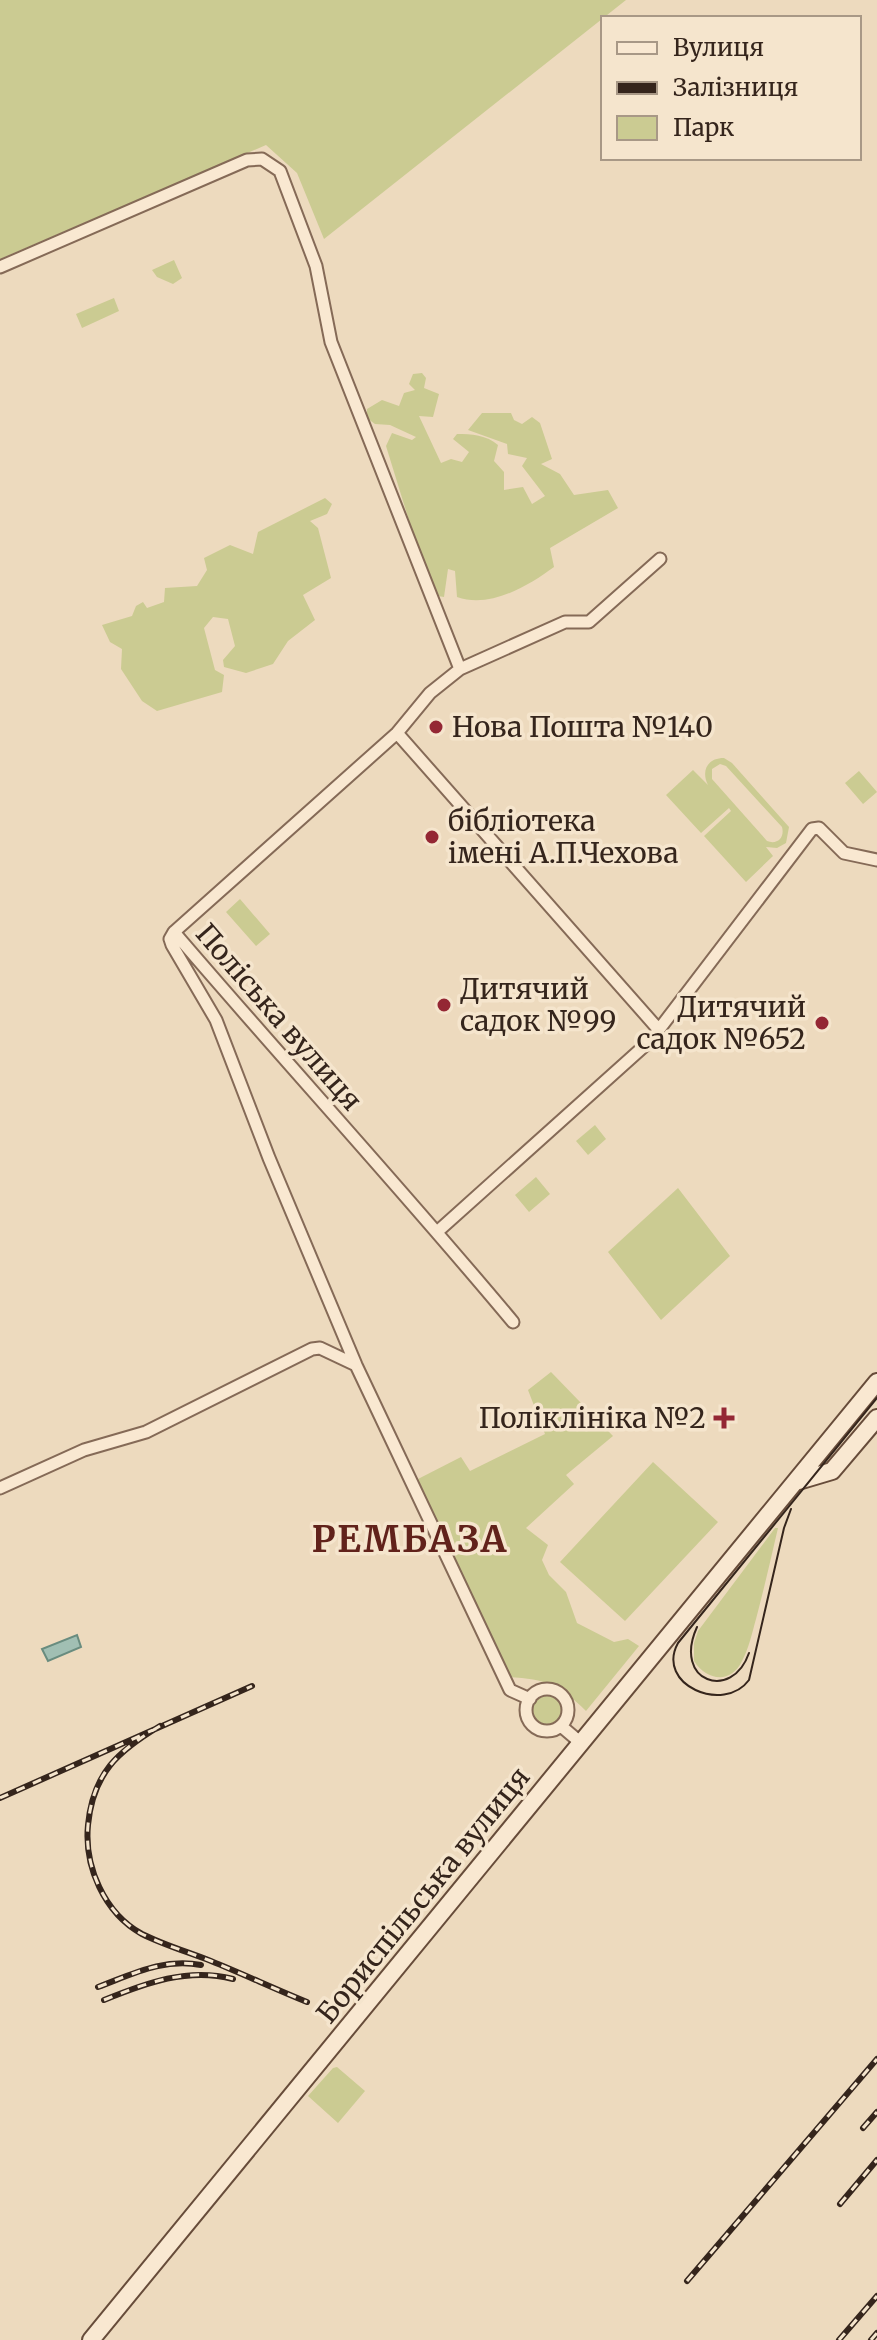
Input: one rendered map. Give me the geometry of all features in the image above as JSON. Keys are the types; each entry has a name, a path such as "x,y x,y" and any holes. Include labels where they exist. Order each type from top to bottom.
{"main road":[{"name":"Бориспільська вулиця","path":"91,2340 877,1382"},
{"path":"795,1482 832,1471 877,1418"}],"street":[{"path":"0,267 247,160 262,159 280,171 316,266 331,342 460,669"},
{"name":"Поліська вулиця","path":"513,1322 174,932 397,733 430,693 460,669 565,622 589,622 660,559"},
{"path":"397,733 659,1030"},
{"path":"437,1232 618,1071 659,1030 812,829 819,828 844,853 877,860"},
{"path":"174,932 170,939 172,945 216,1020 269,1158 356,1365 510,1690 530,1699"},
{"path":"0,1488 84,1450 146,1432 312,1349 320,1348 356,1365"},
{"path":"548,1689 562,1696 568,1711 561,1726 552,1730 536,1728 527,1715 530,1699 537,1692 548,1689"},
{"path":"561,1726 581,1743"}],"green space":[{"path":"0,0 626,0 606,16 601,16 601,20 324,239 297,173 266,145 0,259"},
{"path":"174,260 182,278 173,284 157,277 152,270"},
{"path":"114,298 119,311 82,328 76,314"},
{"path":"422,373 426,378 424,388 439,394 433,417 419,416 441,463 451,459 462,462 469,452 453,439 457,434 489,439 498,445 494,461 504,472 504,490 523,487 532,504 545,496 522,466 527,458 508,454 507,444 468,430 482,413 511,413 514,420 522,424 532,417 540,423 552,459 541,464 560,474 574,495 608,490 618,508 550,548 554,567 521,588 482,600 457,597 455,571 448,569 444,597 432,595 386,446 392,433 412,440 416,437 390,425 375,424 367,418 367,409 382,400 399,406 404,393 415,390 409,384 413,374"},
{"path":"325,498 332,504 327,514 310,521 318,528 331,578 303,595 315,620 288,641 273,664 246,673 224,667 223,660 235,646 228,619 213,617 204,628 215,670 224,675 222,692 157,711 142,701 121,669 122,649 110,642 102,625 132,616 136,606 143,602 147,608 164,602 165,588 197,586 207,570 204,558 230,545 253,554 258,532"},
{"path":"724,758 732,763 789,827 786,843 777,848 766,847 773,856 746,882 704,836 731,811 729,808 701,833 666,795 693,770 708,785 705,775 707,766","holes":["720,764 726,766 782,827 779,840 767,841 712,779 712,769"]},
{"path":"859,771 877,792 863,804 845,783"},
{"path":"240,899 270,934 256,946 226,912"},
{"path":"595,1125 606,1139 588,1155 576,1141"},
{"path":"536,1177 550,1194 529,1212 515,1195"},
{"path":"678,1188 730,1256 661,1320 608,1252"},
{"path":"551,1372 613,1436 566,1475 574,1484 526,1528 548,1545 542,1560 549,1575 566,1592 577,1623 614,1642 628,1639 639,1646 586,1711 552,1685 509,1677 418,1479 461,1457 470,1471 545,1434 528,1390"},
{"path":"653,1462 718,1522 625,1621 560,1562"},
{"path":"778,1528 767,1574 744,1656 732,1674 719,1677 705,1673 694,1661 698,1631"},
{"path":"547,1696 557,1700 561,1710 557,1720 547,1724 537,1720 533,1710 537,1700"},
{"path":"337,2067 365,2091 338,2123 308,2096"}],"shaded area":[{"path":"77,1635 81,1647 48,1661 42,1649"}],"tram line":[{"path":"791,1509 749,1680 738,1690 724,1694 696,1690 684,1682 676,1671 673,1658 678,1643 877,1398"},
{"path":"697,1627 691,1646 692,1661 698,1672 707,1679 718,1681 730,1677 741,1668 749,1653"}],"railway":[{"path":"0,1798 252,1686"},
{"path":"160,1726 120,1755 110,1765 95,1791 88,1841 89,1856 99,1887 117,1914 142,1934 307,2002"},
{"path":"98,1987 161,1965 201,1965"},
{"path":"104,2000 151,1983 183,1976 233,1979"},
{"path":"687,2281 877,2059"},
{"path":"863,2128 877,2112"},
{"path":"840,2204 877,2160"},
{"path":"839,2340 877,2296"},
{"path":"871,2340 877,2333"}],"place":[{"name":"Нова Пошта №140","path":"436,727"},
{"name":"бібліотека імені А.П.Чехова","path":"432,837"},
{"name":"Дитячий садок №99","path":"444,1005"},
{"name":"Дитячий садок №652","path":"822,1023"},
{"name":"Поліклініка №2","path":"724,1418"}],"district":[{"name":"РЕМБАЗА","path":"410,1539"}]}
